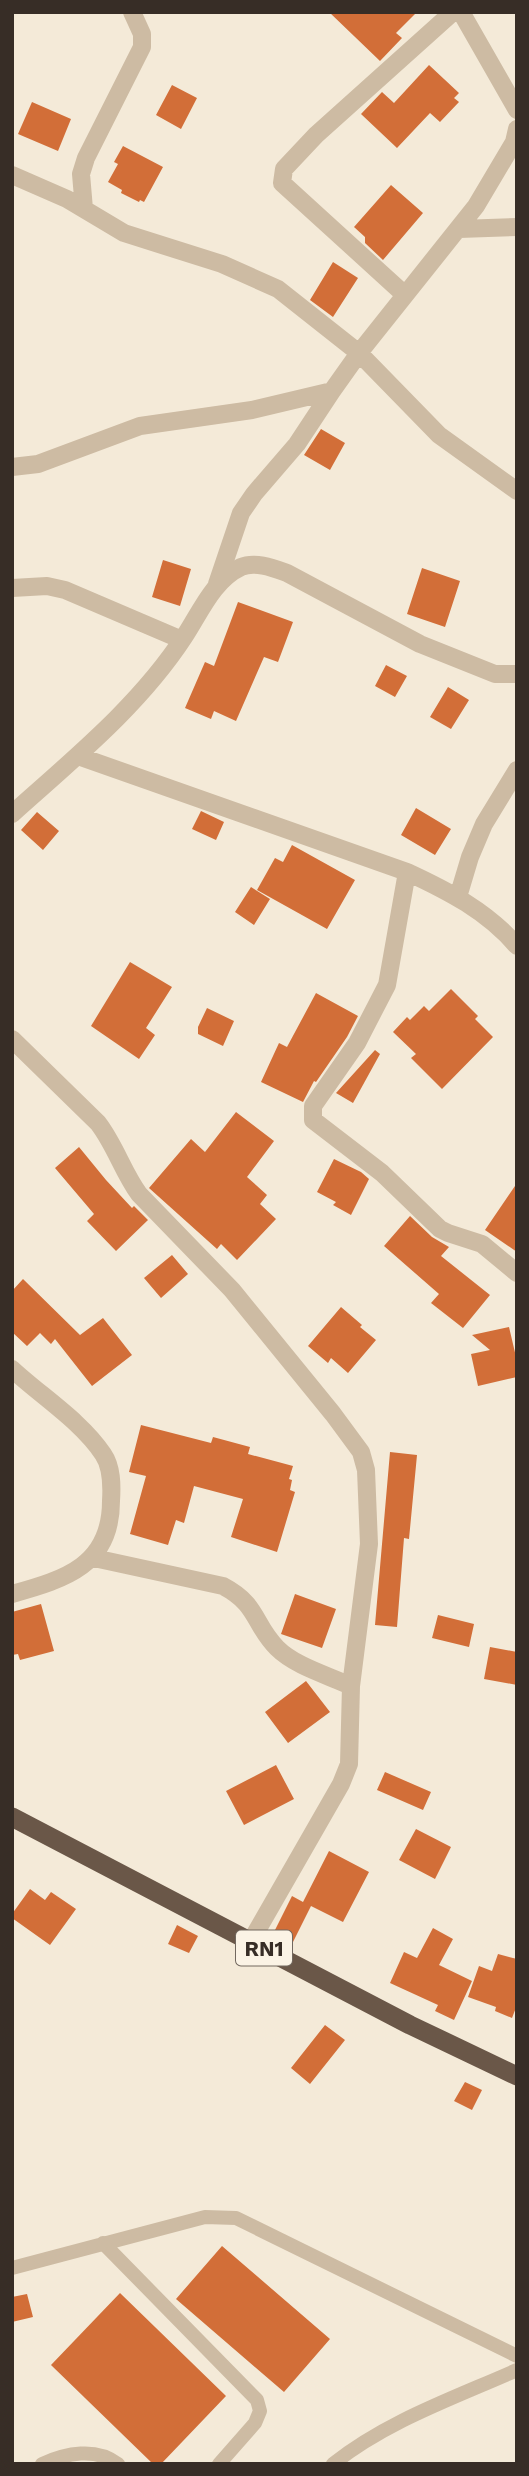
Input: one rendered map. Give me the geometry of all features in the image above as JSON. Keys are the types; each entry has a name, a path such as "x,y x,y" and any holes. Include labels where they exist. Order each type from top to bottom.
{"highway":[{"name":"RN1","path":"12,1817 410,2025 517,2076"}],"street":[{"path":"84,209 80,174 142,47 142,34 132,12"},
{"path":"405,295 282,183 281,176 284,169 316,135 453,12"},
{"path":"461,12 517,110"},
{"path":"12,814 78,756 148,685 182,640 217,584 242,513 254,494 297,444 359,352 477,206 514,142 517,129"},
{"path":"12,175 55,193 124,233 222,264 267,282 359,352 439,435 517,491"},
{"path":"459,229 517,227"},
{"path":"12,467 38,464 140,426 252,410 332,391"},
{"path":"217,584 242,566 266,565 287,573 420,644 495,674 517,674"},
{"path":"12,588 47,586 65,590 182,640"},
{"path":"78,756 407,872 475,907 517,946"},
{"path":"457,897 484,824 517,770"},
{"path":"407,872 387,985 358,1043 313,1105 313,1120 382,1173 440,1229 482,1244 517,1273"},
{"path":"12,1039 98,1123 109,1137 139,1194 232,1290 333,1414 361,1452 366,1470 369,1544 351,1686 349,1764 341,1784 251,1941"},
{"path":"12,1369 85,1432 104,1456 112,1479 111,1520 94,1558 74,1572 40,1587 12,1594"},
{"path":"94,1558 223,1586 239,1594 250,1605 279,1650 351,1686"}],"lane":[{"path":"12,2268 205,2217 236,2218 517,2356"},
{"path":"103,2243 257,2400 260,2411 255,2423 219,2464"},
{"path":"333,2464 385,2429 517,2370"},
{"path":"43,2464 68,2455 94,2453 118,2464"}],"building":[{"path":"329,12 417,12 396,33 402,38 380,61"},
{"path":"429,65 459,93 454,98 459,102 440,122 430,113 397,148 361,114 382,92 394,103"},
{"path":"172,85 197,98 181,129 156,115"},
{"path":"32,102 71,119 58,151 18,134"},
{"path":"123,146 163,167 144,202 121,193 122,190 108,182 118,164 114,162"},
{"path":"391,185 423,213 383,260 365,243 365,237 354,227"},
{"path":"333,262 358,278 333,317 310,300"},
{"path":"321,429 345,443 330,470 304,455"},
{"path":"163,560 191,569 180,606 152,597"},
{"path":"422,568 460,581 445,627 407,614"},
{"path":"238,602 293,622 278,662 264,657 236,721 214,711 211,719 185,708 205,662 214,666"},
{"path":"386,665 407,676 395,697 375,686"},
{"path":"448,687 469,700 451,729 430,717"},
{"path":"416,808 451,829 435,855 401,835"},
{"path":"201,811 224,822 216,840 192,829"},
{"path":"37,812 59,831 43,850 21,830"},
{"path":"292,845 355,880 327,929 257,890 275,858 283,862"},
{"path":"251,887 270,899 254,925 235,912"},
{"path":"130,962 172,987 146,1028 155,1035 139,1059 91,1026"},
{"path":"451,989 478,1016 475,1019 493,1037 442,1089 411,1058 416,1054 393,1032 407,1017 410,1020 424,1006 429,1011"},
{"path":"316,993 358,1016 303,1102 261,1082 279,1043 287,1047"},
{"path":"207,1008 234,1021 223,1046 198,1034 198,1027"},
{"path":"375,1050 380,1054 353,1103 336,1093"},
{"path":"236,1112 274,1141 247,1177 267,1195 260,1204 276,1219 237,1260 221,1244 217,1249 149,1188 191,1139 205,1152"},
{"path":"79,1147 132,1208 134,1206 148,1220 116,1251 87,1221 94,1214 55,1168"},
{"path":"334,1159 361,1172 369,1179 351,1215 333,1205 336,1202 317,1192"},
{"path":"517,1183 517,1252 485,1230"},
{"path":"410,1216 432,1237 449,1247 441,1256 490,1295 463,1328 431,1303 439,1294 384,1246"},
{"path":"172,1255 188,1274 161,1298 144,1278"},
{"path":"23,1279 80,1335 103,1318 132,1355 92,1386 55,1339 51,1344 40,1333 27,1346 12,1332 12,1291"},
{"path":"341,1307 376,1340 348,1373 331,1358 328,1363 308,1346"},
{"path":"509,1327 517,1361 517,1377 478,1386 471,1354 490,1350 472,1335"},
{"path":"141,1425 211,1443 213,1437 250,1447 248,1454 293,1466 289,1479 292,1480 290,1490 295,1492 277,1552 231,1537 243,1499 194,1486 184,1523 176,1520 168,1545 130,1534 146,1476 129,1472"},
{"path":"390,1452 417,1455 409,1539 404,1538 397,1627 375,1625"},
{"path":"295,1594 336,1609 322,1648 281,1634"},
{"path":"41,1604 54,1651 20,1660 18,1654 12,1655 12,1612"},
{"path":"438,1615 474,1624 469,1647 432,1638"},
{"path":"490,1647 517,1652 517,1685 484,1679"},
{"path":"306,1681 330,1712 288,1743 265,1712"},
{"path":"276,1765 294,1799 244,1825 226,1791"},
{"path":"385,1772 431,1792 423,1810 377,1790"},
{"path":"416,1829 451,1847 435,1879 399,1860"},
{"path":"329,1851 369,1872 343,1922 311,1906 293,1942 274,1932 292,1896 303,1902"},
{"path":"30,1889 45,1900 51,1892 76,1909 50,1945 12,1918 12,1914"},
{"path":"177,1925 198,1936 189,1953 168,1944"},
{"path":"433,1928 453,1939 439,1965 472,1981 454,2020 435,2011 438,2005 390,1983 404,1952 417,1958"},
{"path":"498,1954 517,1959 517,2005 512,2018 495,2011 496,2007 468,1997 479,1966 492,1971"},
{"path":"325,2025 345,2040 310,2084 291,2068"},
{"path":"465,2082 482,2090 472,2110 454,2101"},
{"path":"222,2246 330,2339 284,2392 176,2299"},
{"path":"120,2293 226,2396 161,2464 153,2464 51,2365"},
{"path":"27,2294 33,2317 12,2322 12,2297"}]}
